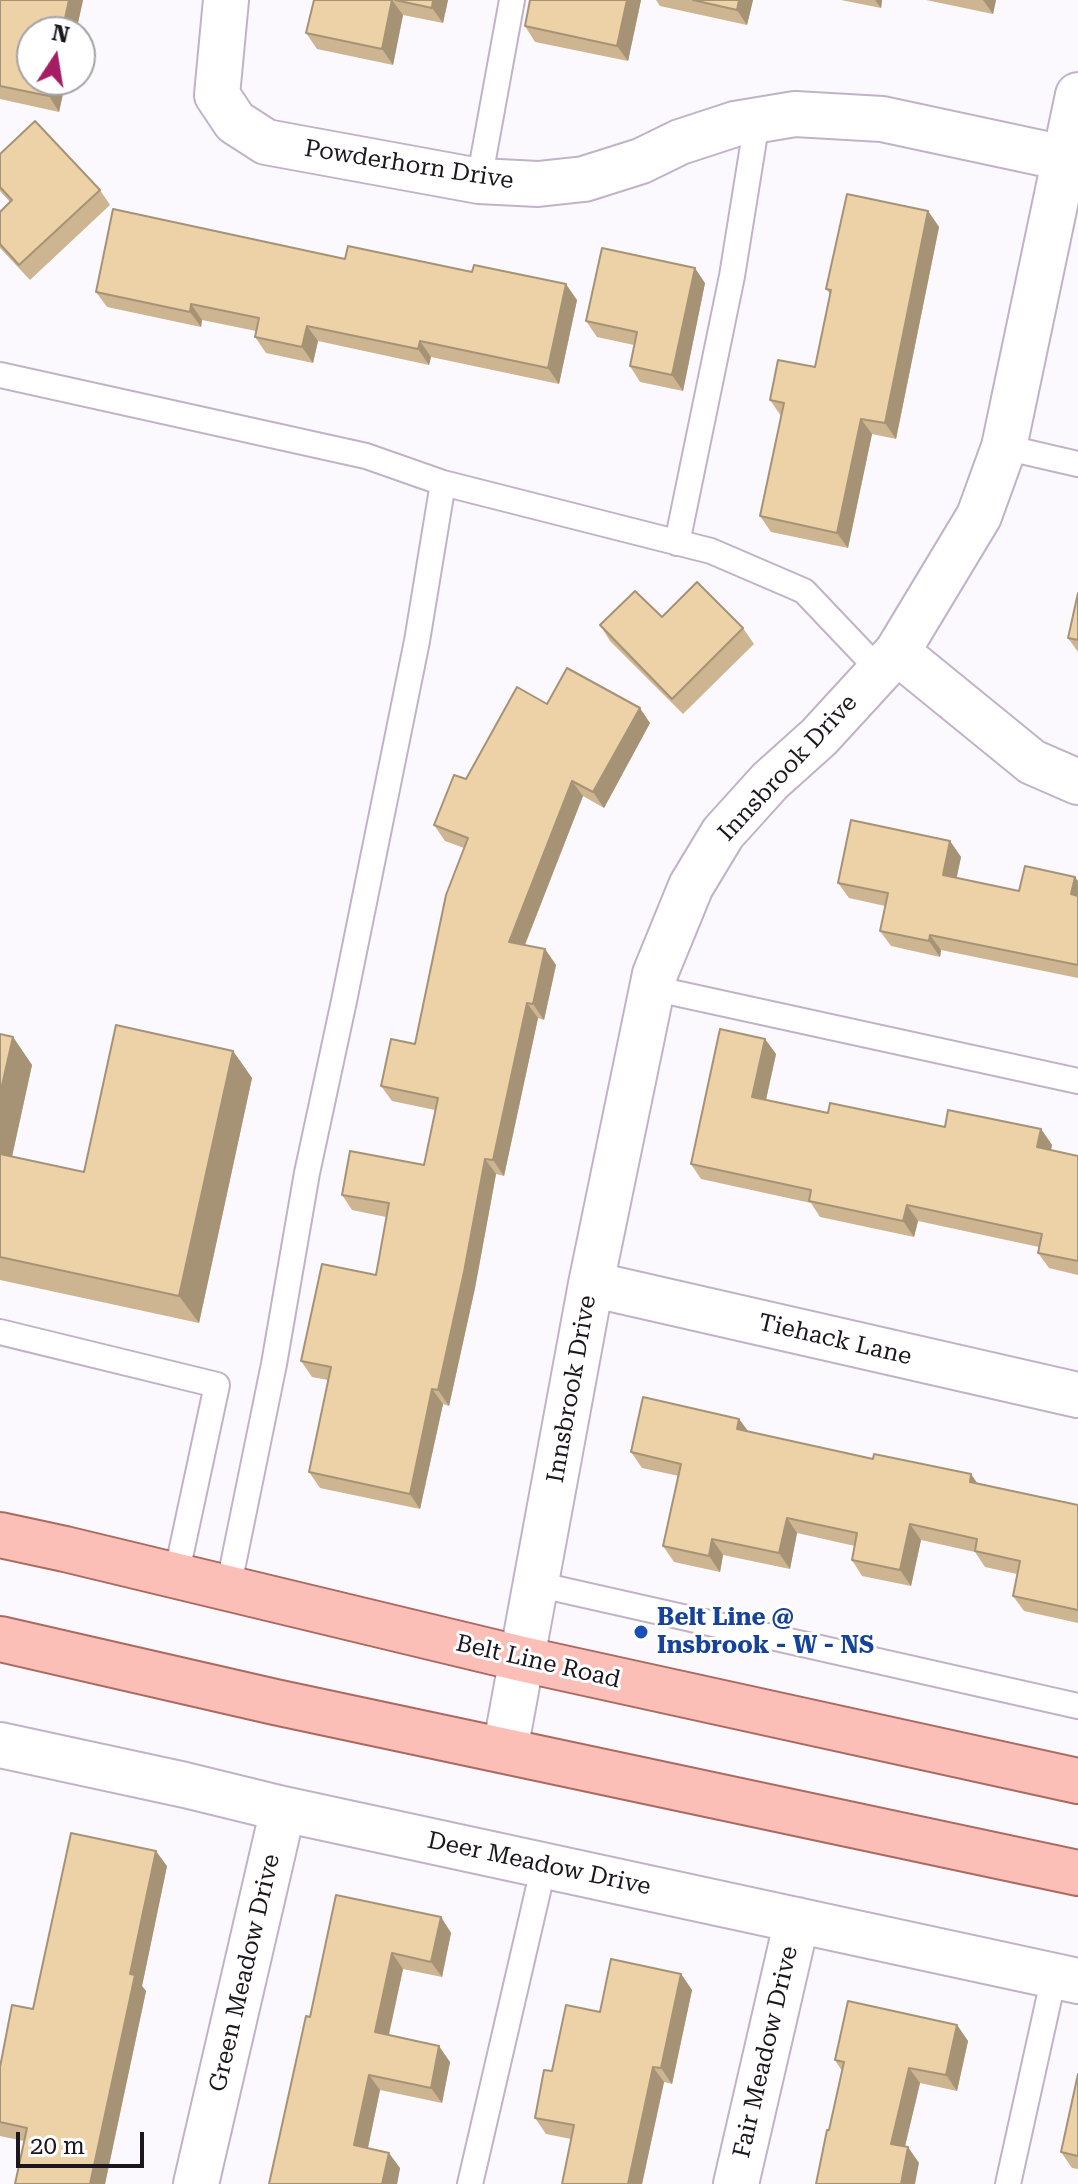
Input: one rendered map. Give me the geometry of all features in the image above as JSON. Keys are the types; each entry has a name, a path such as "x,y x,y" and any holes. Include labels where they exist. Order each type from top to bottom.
{"main road":[{"name":"Belt Line Road","path":"0,1535 522,1659 1078,1781"},
{"path":"0,1639 275,1702 1078,1873"}],"street":[{"name":"Powderhorn Drive","path":"225,4 217,95 235,122 266,142 479,181 538,184 584,179 641,161 680,142 735,124 795,114 882,119 1072,159"},
{"name":"Innsbrook Drive","path":"505,1750 591,1284 655,974 691,886 723,833 770,781 819,737 888,662 979,516 1004,447 1072,159 1078,95"},
{"path":"888,662 1032,762 1078,782"},
{"name":"Tiehack Lane","path":"591,1284 1078,1395"},
{"name":"Deer Meadow Drive","path":"2,1753 185,1785 1066,1979"},
{"name":"Green Meadow Drive","path":"196,2184 283,1809"},
{"name":"Fair Meadow Drive","path":"736,2184 797,1920"}],"lane":[{"path":"479,181 512,0"},
{"path":"677,543 732,276 757,121"},
{"path":"0,375 366,456 443,483 711,551 804,591 888,662"},
{"path":"1004,447 1078,464"},
{"path":"228,1589 274,1364 307,1173 417,641 443,483"},
{"path":"652,988 1078,1081"},
{"path":"0,1332 217,1385 176,1576"},
{"path":"536,1584 1078,1706"},
{"path":"470,2184 544,1865"},
{"path":"1008,2184 1066,1979"}],"building":[{"path":"0,0 69,0 66,16 16,16 16,89 0,86"},
{"path":"314,0 392,0 382,49 306,33"},
{"path":"395,0 433,0 432,8"},
{"path":"530,0 627,0 617,46 525,26"},
{"path":"693,0 739,0 737,10"},
{"path":"35,121 100,190 19,265 0,244 0,212 12,200 0,187 0,154"},
{"path":"847,194 928,211 885,423 861,419 837,533 760,516 784,403 770,400 778,360 815,367 831,290 826,289"},
{"path":"113,209 345,259 348,246 472,272 474,265 566,284 548,368 420,341 418,349 307,326 302,347 255,337 259,318 191,304 190,312 96,292"},
{"path":"602,248 695,268 672,375 630,366 637,332 586,321"},
{"path":"697,582 743,628 672,699 600,625 635,591 662,617"},
{"path":"1078,593 1078,640 1068,638"},
{"path":"567,668 640,708 593,792 572,781 509,942 545,949 533,1004 527,1003 493,1160 485,1159 438,1390 432,1389 410,1494 309,1472 331,1367 301,1361 322,1264 376,1275 389,1203 342,1195 350,1151 424,1165 438,1098 381,1086 391,1039 415,1044 446,895 468,838 434,825 454,775 466,779 517,687 547,704"},
{"path":"851,820 950,841 943,875 1019,891 1025,866 1075,877 1071,894 1078,896 1078,965 930,935 929,941 880,931 888,893 838,883"},
{"path":"116,1025 233,1051 179,1296 0,1257 0,1154 84,1172"},
{"path":"720,1029 765,1039 752,1097 828,1113 830,1103 945,1127 948,1110 1041,1129 1037,1147 1078,1156 1078,1261 1038,1253 1042,1234 907,1205 903,1221 809,1201 811,1190 691,1164"},
{"path":"0,1034 13,1037 0,1094"},
{"path":"643,1397 739,1419 737,1429 873,1459 874,1454 971,1474 970,1482 1078,1505 1078,1610 1013,1596 1020,1561 975,1551 977,1539 910,1524 900,1570 852,1560 857,1533 787,1518 779,1553 712,1539 709,1556 663,1546 681,1464 631,1452"},
{"path":"71,1833 156,1851 130,1974 135,1975 90,2184 15,2184 27,2128 0,2122 0,2067 12,2005 33,2009"},
{"path":"336,1895 441,1917 431,1962 392,1953 375,2032 439,2046 431,2088 369,2075 354,2145 389,2153 382,2184 269,2184 306,2016 310,2017"},
{"path":"611,1959 681,1974 661,2068 653,2067 628,2184 562,2184 574,2125 535,2118 544,2070 552,2071 566,2005 600,2012"},
{"path":"848,2001 957,2025 946,2075 909,2068 891,2144 908,2147 901,2184 816,2184 844,2062 835,2060"},
{"path":"1078,2074 1078,2156 1061,2152"}],"place":[{"name":"Belt Line @ Insbrook - W - NS","path":"641,1632"}]}
